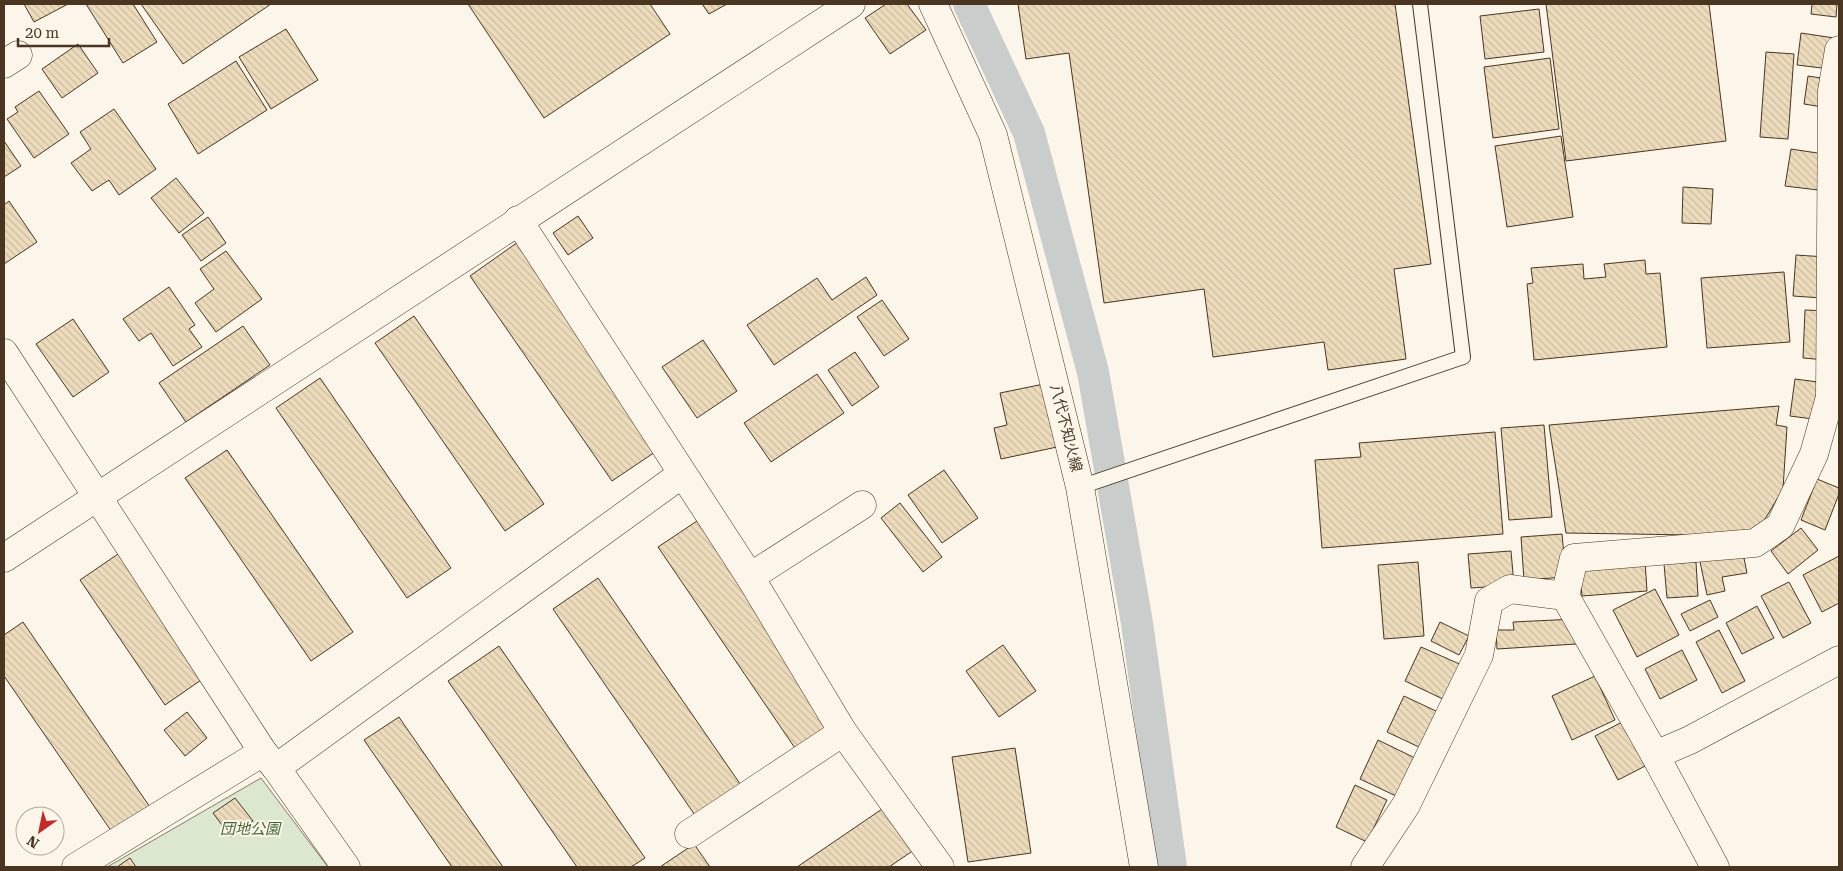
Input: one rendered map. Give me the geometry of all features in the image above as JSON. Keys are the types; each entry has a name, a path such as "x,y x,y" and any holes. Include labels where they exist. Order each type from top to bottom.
{"street":[{"path":"4,558 518,220 851,4"},
{"name":"八代不知火線","path":"933,4 993,135 1089,483 1144,867"},
{"path":"1715,867 1655,755 1564,596 1574,558 1755,542 1780,526 1814,454 1835,397 1832,91 1839,50"},
{"path":"518,220 750,578 843,732 940,867"},
{"path":"4,353 270,760 346,867"},
{"path":"76,867 270,760 682,474"},
{"path":"750,578 862,505"},
{"path":"1365,867 1406,805 1479,655 1489,601 1510,590 1564,596"},
{"path":"1655,755 1690,740 1839,660"},
{"path":"689,834 843,732"}],"lane":[{"path":"1089,483 1463,357 1420,4"}],"green space":[{"name":"団地公園","path":"261,778 328,867 107,867"}],"building":[{"path":"24,4 68,4 34,22"},
{"path":"86,4 133,4 157,42 123,63"},
{"path":"141,4 271,4 183,64"},
{"path":"468,4 650,4 670,34 544,118"},
{"path":"702,4 727,4 709,14"},
{"path":"886,4 907,4 926,30 890,54 865,18"},
{"path":"1018,4 1395,4 1431,264 1394,269 1406,359 1328,370 1324,342 1213,357 1204,289 1104,303 1069,53 1026,59"},
{"path":"1546,4 1709,4 1726,141 1566,161"},
{"path":"1812,4 1837,4 1836,17 1811,14"},
{"path":"1539,9 1544,52 1485,59 1480,16"},
{"path":"286,29 318,80 271,109 239,57"},
{"path":"1801,33 1834,38 1830,69 1797,65"},
{"path":"78,44 98,73 62,98 42,69"},
{"path":"1766,52 1794,54 1788,139 1760,137"},
{"path":"1550,58 1559,129 1493,138 1484,67"},
{"path":"236,61 267,110 198,154 168,104"},
{"path":"1808,76 1827,79 1823,107 1804,104"},
{"path":"39,91 69,134 34,158 7,119 18,112 15,107"},
{"path":"114,109 156,169 119,195 109,180 92,191 71,163 91,149 80,132"},
{"path":"1561,136 1573,217 1507,227 1495,146"},
{"path":"4,141 21,166 4,177"},
{"path":"1791,149 1824,154 1818,190 1785,186"},
{"path":"176,178 204,213 179,233 151,198"},
{"path":"1683,187 1713,189 1711,224 1682,223"},
{"path":"9,201 37,242 4,264 4,205"},
{"path":"578,216 593,238 568,255 553,233"},
{"path":"208,217 226,243 201,261 182,235"},
{"path":"518,242 661,448 612,481 470,276"},
{"path":"226,251 262,299 216,332 195,303 214,289 200,269"},
{"path":"1796,255 1826,257 1822,298 1793,296"},
{"path":"1645,260 1646,274 1660,273 1667,347 1534,360 1527,284 1533,283 1531,268 1583,264 1584,279 1606,277 1604,264"},
{"path":"1784,272 1790,342 1707,348 1701,278"},
{"path":"866,277 877,295 774,365 747,325 817,278 832,300"},
{"path":"169,287 195,325 189,329 202,347 173,366 151,333 139,341 123,319"},
{"path":"882,300 909,339 884,356 857,317"},
{"path":"1805,310 1828,311 1826,360 1803,358"},
{"path":"414,316 544,504 505,531 375,343"},
{"path":"73,319 109,372 73,397 36,344"},
{"path":"243,326 270,365 186,422 159,383"},
{"path":"703,340 737,391 697,418 662,367"},
{"path":"855,352 879,387 852,406 828,370"},
{"path":"817,374 844,413 771,462 744,423"},
{"path":"320,378 451,568 407,598 276,408"},
{"path":"1795,379 1818,382 1813,419 1790,416"},
{"path":"1044,384 1057,447 1001,459 994,428 1007,425 1000,393"},
{"path":"1779,406 1776,425 1787,427 1783,489 1755,536 1566,533 1549,425"},
{"path":"1544,425 1552,517 1509,520 1501,428"},
{"path":"1495,432 1503,534 1322,548 1315,460 1361,457 1359,443"},
{"path":"227,450 353,632 311,661 185,478"},
{"path":"944,470 978,518 942,543 908,495"},
{"path":"1817,479 1839,488 1839,494 1825,530 1801,520"},
{"path":"900,503 942,557 923,572 881,518"},
{"path":"697,521 838,728 799,754 658,547"},
{"path":"1801,528 1818,550 1788,574 1771,551"},
{"path":"1562,534 1566,577 1524,580 1521,537"},
{"path":"1742,548 1747,573 1722,577 1725,591 1707,595 1699,557"},
{"path":"1511,551 1514,585 1471,588 1468,554"},
{"path":"118,554 204,678 165,705 80,580"},
{"path":"1839,556 1839,603 1822,612 1803,575"},
{"path":"1645,561 1647,591 1582,596 1579,566"},
{"path":"1418,562 1424,636 1384,639 1378,565"},
{"path":"1696,562 1698,596 1667,598 1664,564"},
{"path":"598,578 745,791 699,821 553,609"},
{"path":"1789,582 1811,623 1783,638 1761,596"},
{"path":"1655,589 1679,635 1637,657 1613,610"},
{"path":"1710,600 1718,617 1690,631 1681,614"},
{"path":"1757,606 1774,638 1742,654 1726,623"},
{"path":"1575,619 1576,644 1497,649 1496,630 1514,630 1513,622"},
{"path":"23,622 152,810 114,835 4,676 4,635"},
{"path":"1440,622 1469,636 1459,655 1431,641"},
{"path":"1719,630 1745,681 1722,693 1696,642"},
{"path":"1003,645 1036,691 999,717 966,671"},
{"path":"499,646 645,858 631,867 577,867 448,681"},
{"path":"1421,647 1464,666 1447,701 1405,681"},
{"path":"1682,650 1697,680 1660,699 1645,669"},
{"path":"1595,676 1615,720 1572,740 1552,696"},
{"path":"1404,696 1438,712 1421,748 1387,732"},
{"path":"187,712 207,738 185,756 164,730"},
{"path":"399,717 503,867 452,867 364,740"},
{"path":"1630,718 1653,762 1618,780 1595,736"},
{"path":"1378,740 1415,758 1396,796 1360,779"},
{"path":"1015,748 1031,853 968,862 952,757"},
{"path":"1355,785 1387,800 1367,842 1336,827"},
{"path":"235,798 253,821 231,837 213,813"},
{"path":"885,807 914,850 889,867 797,867"},
{"path":"694,844 710,867 660,867"},
{"path":"130,858 136,867 117,867"}],"waterway":[{"path":"969,4 1029,133 1093,372 1137,623 1171,867"}]}
